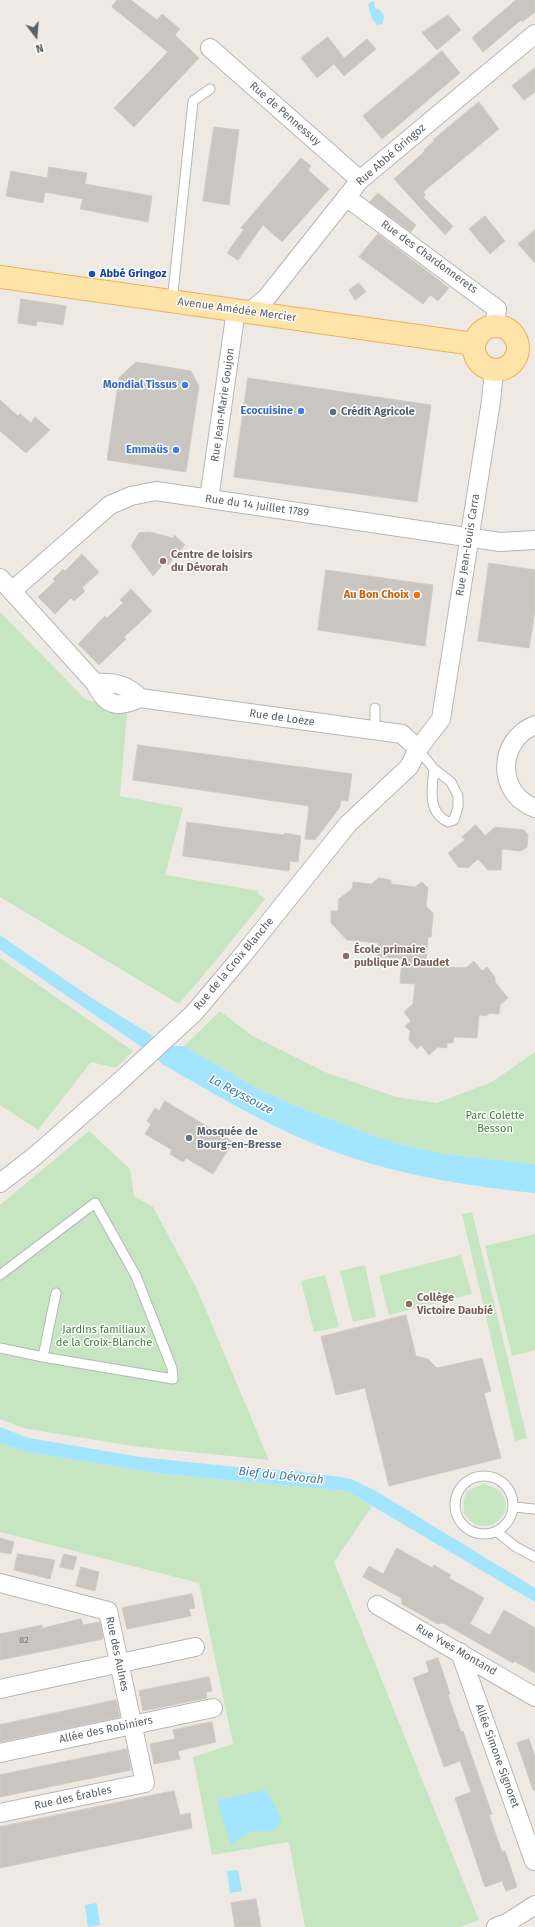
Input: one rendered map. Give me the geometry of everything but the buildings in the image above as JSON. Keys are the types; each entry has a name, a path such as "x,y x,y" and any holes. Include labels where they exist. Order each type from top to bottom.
{"main road":[{"name":"Avenue Amédée Mercier","path":"0,277 474,344"},
{"path":"494,326 500,326 512,332 527,351 517,357 508,368 494,371 481,365 476,359 474,344 481,332 494,326"}],"street":[{"name":"Rue Abbé Gringoz","path":"243,311 267,297 360,180 535,34"},
{"name":"Rue de Pennessuy","path":"210,48 360,180"},
{"name":"Rue des Chardonnerets","path":"346,197 497,309 494,326"},
{"name":"Rue Jean-Marie Goujon","path":"209,499 243,311"},
{"name":"Rue Jean-Louis Carra","path":"441,719 491,401 494,371"},
{"name":"Rue du 14 Juillet 1789","path":"12,591 110,505 131,496 156,492 500,542 535,540"},
{"name":"Rue de Loeze","path":"0,578 95,683 119,684 126,686 140,698 402,734 418,749"},
{"name":"Rue de la Croix Blanche","path":"0,1183 35,1156 118,1084 194,1013 242,956 348,824 409,767 418,749 441,719"},
{"path":"535,725 517,736 510,748 506,760 506,774 510,787 518,798 535,808"},
{"name":"Rue des Aulnes","path":"0,1583 108,1611 145,1783"},
{"path":"0,1598 18,1587"},
{"name":"Rue Yves Montand","path":"377,1604 535,1697"},
{"path":"0,1689 195,1646"},
{"name":"Allée Simone Signoret","path":"460,1652 534,1861"},
{"name":"Allée des Robiniers","path":"0,1753 213,1708"},
{"name":"Rue des Érables","path":"0,1813 145,1783"},
{"path":"505,1926 535,1905"}],"lane":[{"path":"172,302 193,101 210,89"},
{"path":"375,708 375,731"},
{"path":"418,749 434,769 451,782 458,796 458,807 454,820 448,822 441,818 434,808 432,798 434,769"},
{"path":"0,1275 95,1203 136,1276 172,1368 173,1380 0,1348"},
{"path":"43,1357 56,1293"},
{"path":"484,1475 494,1477 509,1489 513,1498 514,1507 508,1521 497,1532 478,1534 469,1531 462,1525 454,1507 460,1488 466,1481 484,1475"},
{"path":"514,1507 535,1509"},
{"path":"497,1532 516,1547 535,1557"}],"green space":[{"path":"0,612 85,699 127,714 120,796 183,808 165,875 259,891 257,893 265,899 179,1004 0,897"},
{"path":"0,958 133,1051 116,1068 91,1062 38,1130 0,1105"},
{"name":"Parc Colette Besson","path":"220,1011 251,1035 325,1072 396,1097 437,1103 492,1082 535,1052 535,1164 445,1154 403,1145 374,1136 301,1108 258,1089 184,1046"},
{"name":"Jardins familiaux de la Croix-Blanche","path":"89,1131 130,1169 134,1196 153,1207 197,1289 269,1460 132,1446 23,1428 0,1419 0,1205"},
{"path":"472,1212 527,1438 515,1441 462,1214"},
{"path":"535,1234 535,1350 512,1356 485,1246"},
{"path":"461,1255 472,1294 389,1315 379,1276"},
{"path":"365,1265 376,1317 353,1322 340,1271"},
{"path":"325,1275 339,1327 314,1332 301,1281"},
{"path":"0,1443 27,1452 163,1474 347,1491 372,1506 334,1562 479,1920 459,1927 305,1927 289,1842 212,1855 193,1757 233,1744 199,1583 0,1532"},
{"path":"484,1484 497,1490 504,1497 506,1506 504,1514 498,1521 490,1525 481,1526 472,1522 464,1513 464,1501 466,1493 473,1488"}],"water":[{"path":"372,1 374,2 375,8 380,10 384,16 383,24 377,25 372,19 368,4"},
{"name":"La Reyssouze","path":"0,935 90,997 169,1046 184,1046 258,1089 301,1108 374,1136 403,1145 445,1154 535,1164 535,1193 477,1186 419,1176 362,1161 288,1133 234,1105 162,1064 156,1057 0,950"},
{"name":"Bief du Dévorah","path":"0,1427 29,1438 140,1457 236,1467 294,1471 351,1479 376,1491 535,1588 535,1602 347,1491 163,1474 27,1452 0,1443"},
{"path":"266,1790 282,1820 274,1831 252,1831 231,1845 217,1800"},
{"path":"238,1870 242,1891 230,1893 227,1871"},
{"path":"97,1903 100,1925 88,1927 85,1905"}],"place":[{"name":"Abbé Gringoz","path":"92,274"},
{"name":"Mondial Tissus","path":"185,385"},
{"name":"Ecocuisine","path":"301,411"},
{"name":"Crédit Agricole","path":"333,412"},
{"name":"Emmaüs","path":"176,450"},
{"name":"Centre de loisirs du Dévorah","path":"163,561"},
{"name":"Au Bon Choix","path":"417,595"},
{"name":"École primaire publique A. Daudet","path":"346,956"},
{"name":"Mosquée de Bourg-en-Bresse","path":"189,1138"},
{"name":"Collège Victoire Daubié","path":"409,1304"}]}
